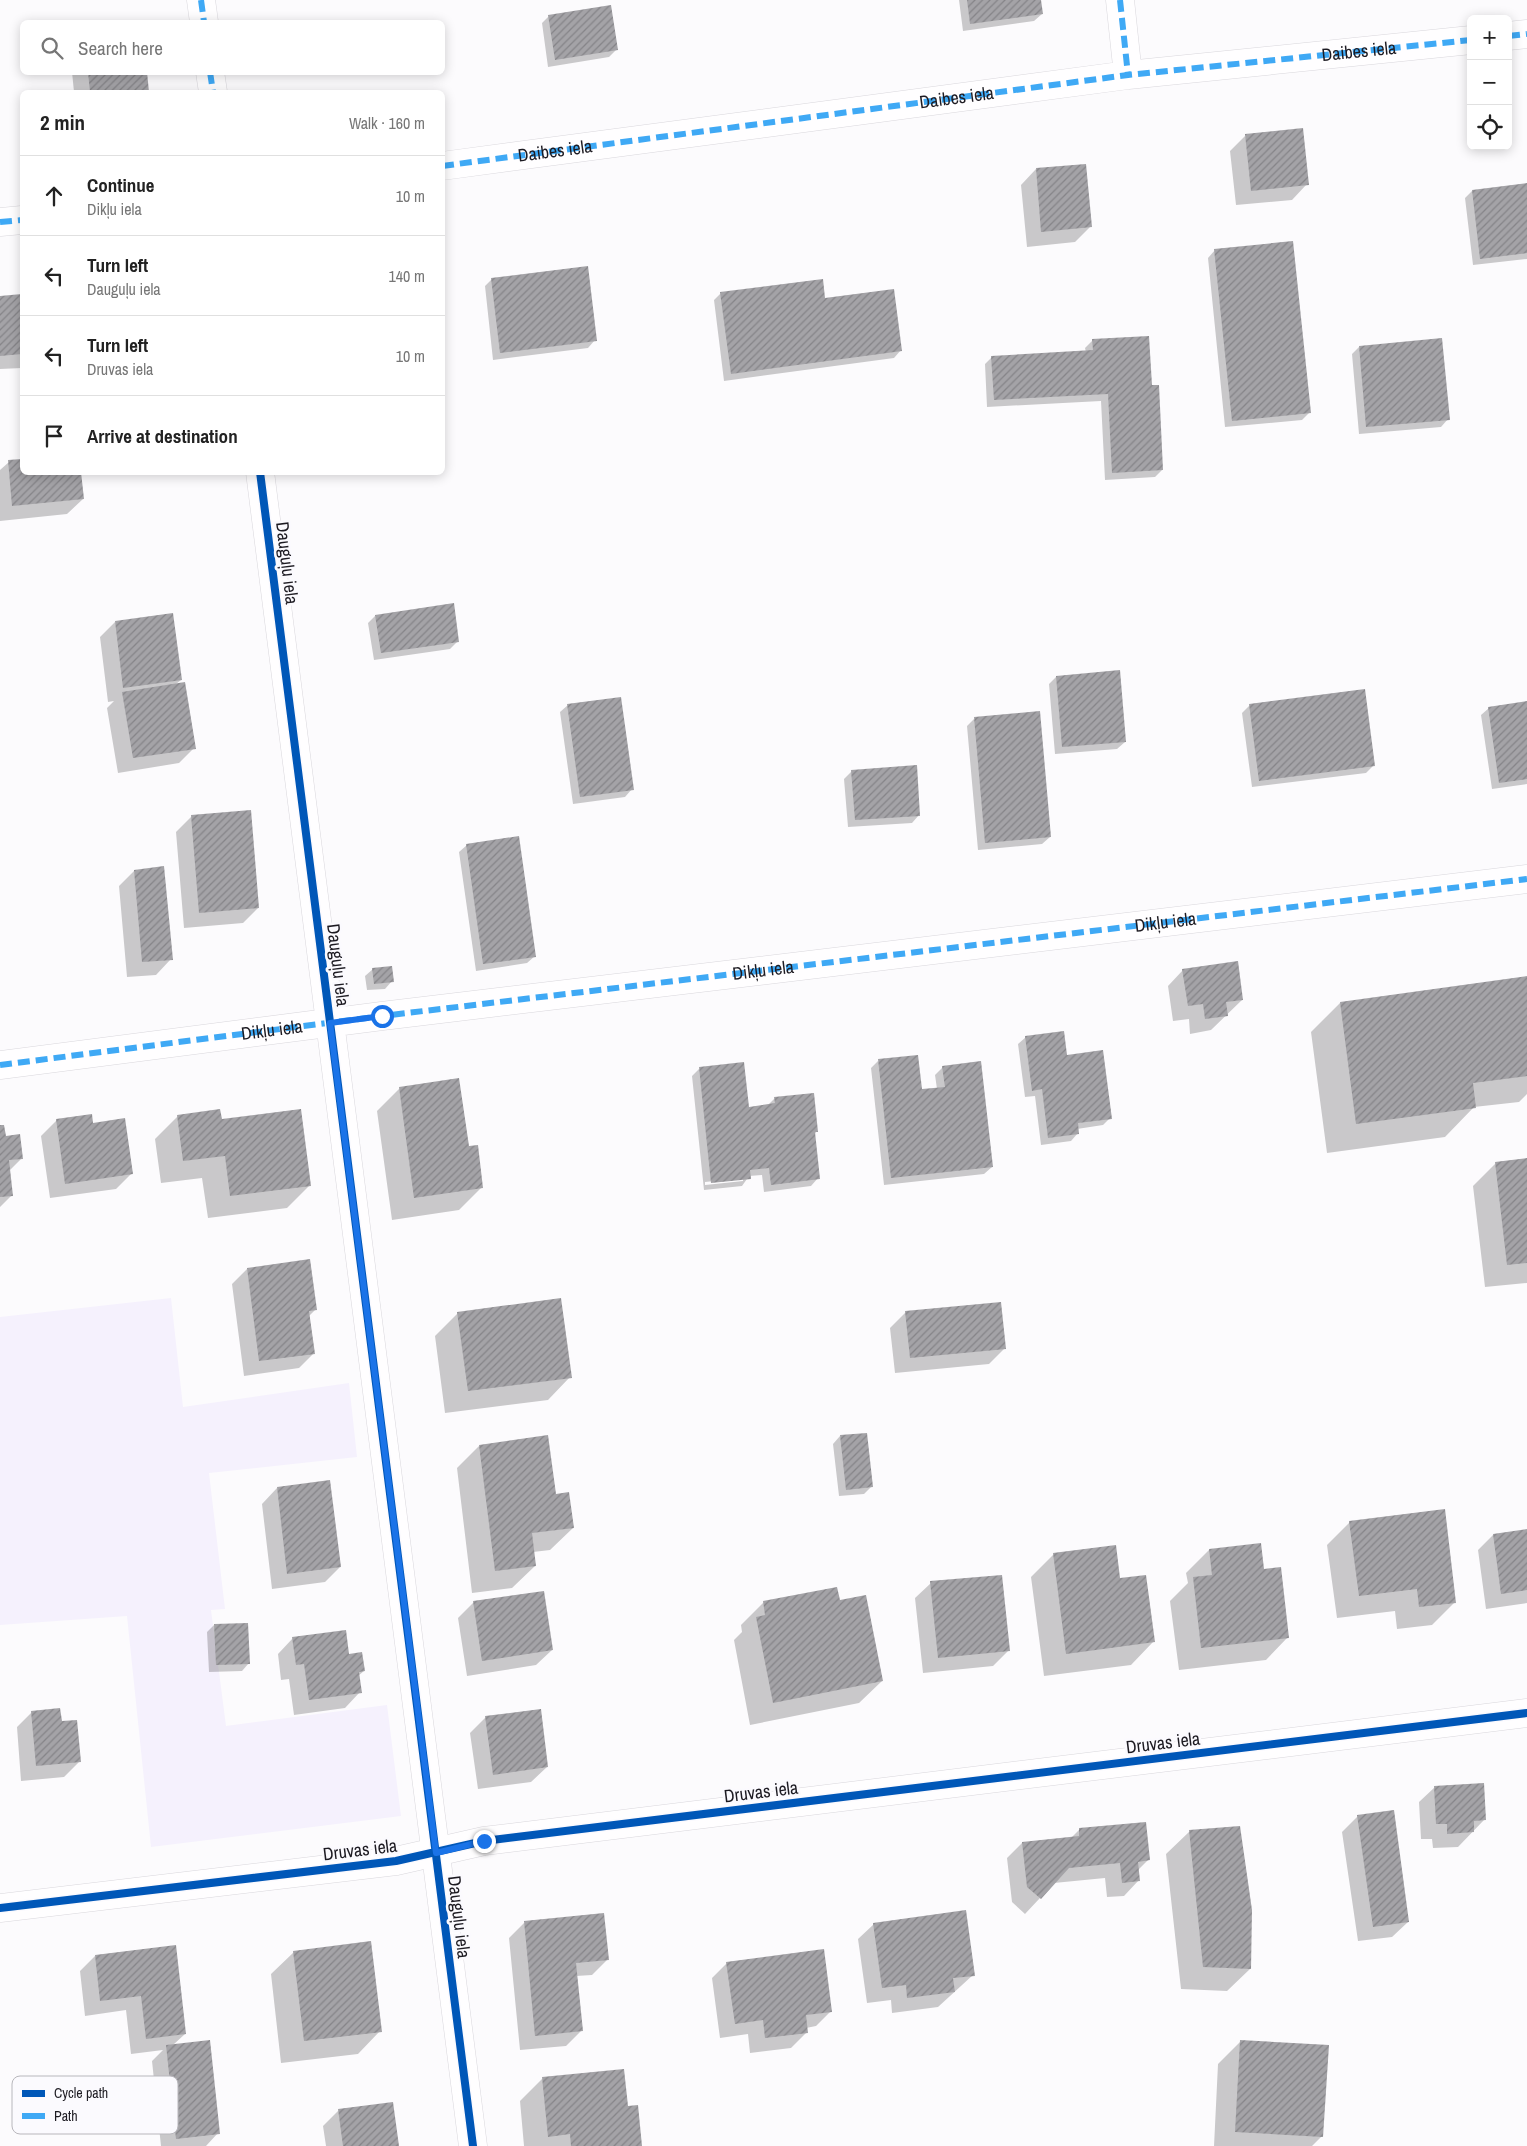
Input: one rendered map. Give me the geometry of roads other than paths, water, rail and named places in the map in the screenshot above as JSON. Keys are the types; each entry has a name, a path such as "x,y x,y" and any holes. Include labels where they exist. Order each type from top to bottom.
{"street":[{"path":"201,0 204,20"},
{"path":"1120,0 1128,75"},
{"path":"1512,36 1527,34"},
{"name":"Daibes iela","path":"445,166 1128,75 1467,40"},
{"path":"210,75 213,90"},
{"path":"0,222 20,220"},
{"name":"Dauguļu iela","path":"260,475 473,2146"},
{"name":"Dikļu iela","path":"0,1064 1527,879"},
{"name":"Druvas iela","path":"0,1908 396,1861 484,1841 1527,1713"}]}
